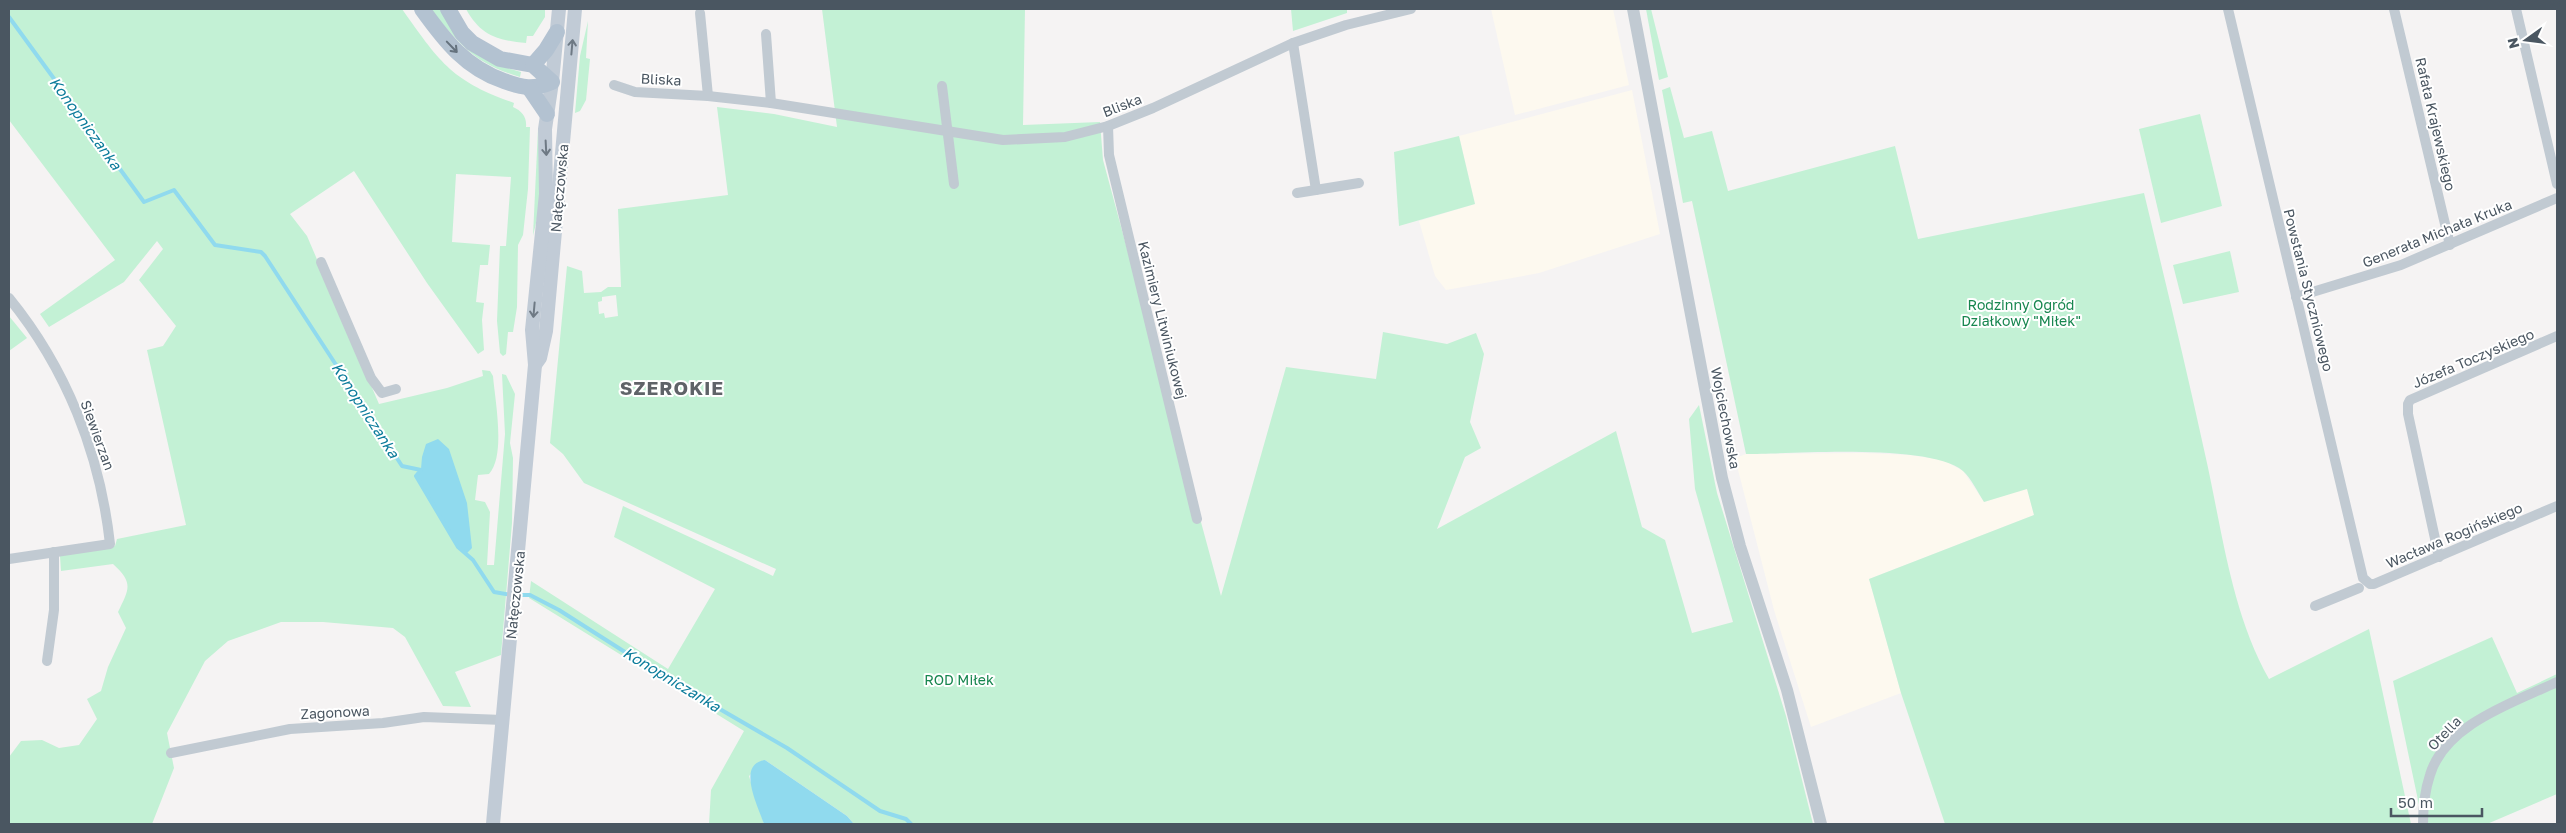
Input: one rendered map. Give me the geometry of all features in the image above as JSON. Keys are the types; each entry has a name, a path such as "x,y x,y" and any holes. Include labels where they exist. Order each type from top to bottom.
{"main road":[{"path":"422,9 446,42 472,65 494,78 530,89 560,84"},
{"path":"448,9 462,33 472,43 500,59 516,64 533,65 560,84"},
{"name":"Nałęczowska","path":"535,365 540,358 546,331 560,84 557,32 559,9"},
{"name":"Nałęczowska","path":"493,824 520,546 535,365 532,330 546,194 547,114 560,84 575,9"},
{"path":"533,65 557,32"},
{"path":"530,89 547,114"}],"street":[{"name":"Bliska","path":"614,85 634,92 708,96 771,103 1003,140 1065,137 1108,126 1153,108 1293,43 1346,25 1411,9"},
{"name":"Wojciechowska","path":"1633,9 1720,471 1740,546 1787,690 1821,824"},
{"name":"Powstania Styczniowego","path":"2228,9 2361,583"},
{"name":"Rafała Krajewskiego","path":"2394,9 2450,245"},
{"path":"2516,9 2557,184"},
{"path":"700,13 708,96"},
{"path":"766,34 771,103"},
{"path":"1293,43 1316,190"},
{"path":"942,86 954,184"},
{"name":"Kazimiery Litwiniukowej","path":"1108,126 1109,155 1197,519"},
{"path":"1297,193 1358,183"},
{"name":"Generała Michała Kruka","path":"2296,296 2401,265 2557,198"},
{"path":"321,262 371,378 382,393 396,389"},
{"name":"Siewierzan","path":"9,298 40,338 85,431 102,489 110,544 9,559"},
{"name":"Józefa Toczyskiego","path":"2439,557 2408,414 2410,400 2557,336"},
{"name":"Wacława Rogińskiego","path":"2361,583 2374,584 2557,506"},
{"path":"47,661 54,610 54,552"},
{"path":"2315,606 2361,583"},
{"name":"Otella","path":"2422,824 2430,773 2443,752 2457,736 2477,720 2557,682"},
{"name":"Zagonowa","path":"170,753 290,728 383,723 424,717 503,720"}],"shaded area":[{"path":"1491,9 1613,9 1629,85 1515,115"},
{"path":"1632,90 1660,234 1539,273 1446,290 1435,276 1419,221 1475,204 1459,136"},
{"path":"1864,453 1910,455 1943,460 1963,471 1984,502 2027,488 2034,515 1869,579 1901,693 1811,727 1774,610 1735,458 1746,454"}],"green space":[{"path":"9,9 402,9 426,43 448,67 475,86 514,103 513,107 523,115 526,120 526,127 530,127 528,189 523,235 518,245 517,307 513,332 508,332 506,354 503,356 500,353 497,321 500,246 506,246 511,177 456,174 452,242 490,245 488,265 480,265 476,302 484,303 482,320 484,350 478,354 427,283 354,171 290,214 307,236 379,404 447,388 483,376 482,370 490,371 493,376 498,427 497,454 494,466 489,474 478,475 475,500 485,502 490,512 487,565 494,565 505,434 502,374 506,375 515,394 510,443 513,458 512,523 501,655 455,672 471,707 443,706 405,637 393,628 323,622 281,622 228,641 205,661 167,733 174,768 152,824 9,824 9,757 21,741 42,740 59,748 79,745 97,719 87,699 101,691 108,667 126,628 118,612 128,586 120,571 113,564 61,571 60,556 115,546 117,539 186,525 147,350 163,346 176,326 139,280 163,249 157,241 124,282 49,327 40,314 115,260 9,120"},
{"path":"430,9 442,9 507,68 521,72 520,77 490,66 479,59 460,43"},
{"path":"466,9 545,9 545,17 533,36 527,36 526,43 491,35 478,25"},
{"name":"ROD Miłek","path":"822,9 1025,9 1023,125 1100,122 1103,160 1221,596 1286,367 1376,379 1383,332 1447,344 1476,333 1484,354 1470,422 1481,448 1465,457 1437,529 1616,431 1642,527 1665,540 1692,633 1733,622 1695,489 1689,419 1699,405 1717,493 1786,716 1813,824 854,824 847,816 765,760 749,776 764,824 709,824 711,790 744,731 529,598 531,581 668,669 715,589 614,537 623,506 773,576 776,569 584,483 563,454 550,443 567,266 582,271 584,293 601,292 608,287 621,287 618,209 728,195 717,107 774,114 837,127","holes":["616,295 618,316 605,318 604,313 599,314 598,302 602,301 602,297"]},
{"path":"1291,9 1347,9 1347,13 1293,31"},
{"path":"1646,9 1651,9 1668,77 1659,80"},
{"path":"588,21 586,58 590,59 586,100 580,111 575,113 580,56"},
{"name":"Rodzinny Ogród Działkowy \"Miłek\"","path":"1670,87 1684,138 1712,131 1728,191 1895,146 1918,239 2144,193 2198,421 2229,570 2245,626 2256,653 2269,679 2369,629 2411,824 1945,824 1901,693 1869,579 2034,515 2027,489 1984,502 1963,471 1946,462 1892,453 1746,454 1692,201 1683,203 1662,90"},
{"path":"2200,114 2222,206 2161,223 2139,129"},
{"path":"538,129 542,197 533,236"},
{"path":"1459,136 1475,204 1399,226 1394,152"},
{"path":"2230,251 2239,292 2183,304 2173,265"},
{"path":"9,316 27,338 9,351"},
{"path":"2492,637 2517,693 2557,674 2557,794 2487,824 2423,824 2393,681"}],"water":[{"path":"438,439 449,449 467,503 472,548 465,555 458,547 416,476 421,469 426,444"},
{"path":"765,760 847,816 854,824 764,824 751,787 750,777 756,763"}],"waterway":[{"name":"Konopniczanka","path":"9,17 144,202 174,190 215,245 261,252 265,256 402,466 421,470 416,476 458,547 473,560 494,592 511,595"},
{"name":"Konopniczanka","path":"518,595 530,595 559,610 661,675 787,748 880,811 906,819 911,824"}],"district":[{"name":"SZEROKIE","path":"672,387"}]}
